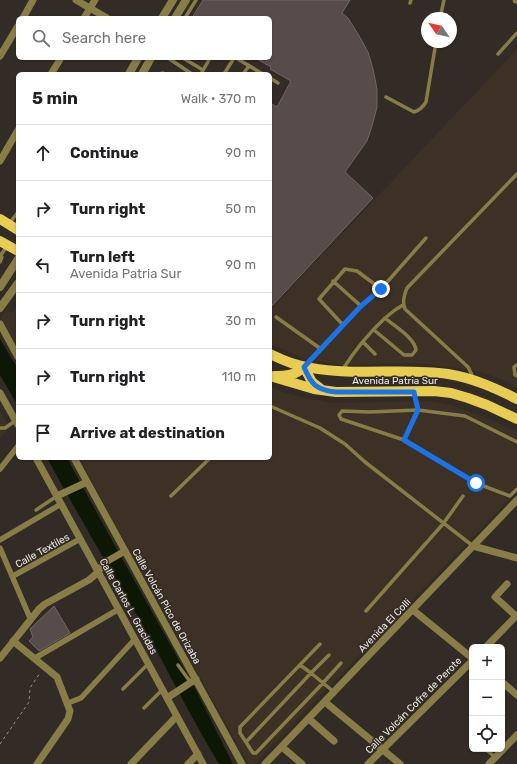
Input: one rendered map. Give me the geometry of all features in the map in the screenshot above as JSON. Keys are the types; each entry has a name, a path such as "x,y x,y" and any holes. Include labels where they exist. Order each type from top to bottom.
{"main road":[{"path":"4,222 16,229"},
{"path":"4,243 16,250"},
{"name":"Avenida Patria Sur","path":"272,355 304,367 342,372 428,372 449,375 474,380 517,399"},
{"path":"272,376 294,374 304,367 312,382 323,390"},
{"name":"Avenida Patria Sur","path":"272,377 299,386 336,392 434,392 457,395 487,405 517,419"}],"street":[{"path":"24,16 33,0"},
{"path":"76,0 102,16"},
{"path":"85,16 95,0"},
{"path":"163,16 173,0"},
{"path":"176,16 186,0"},
{"path":"0,56 16,29"},
{"path":"52,72 60,60"},
{"path":"130,72 137,60"},
{"path":"143,72 151,60"},
{"path":"0,161 16,133"},
{"path":"0,287 3,278 16,262"},
{"path":"0,308 16,286"},
{"path":"0,324 16,353"},
{"path":"0,393 16,421"},
{"path":"0,469 16,449"},
{"name":"Calle Carlos L. Gracidas","path":"37,460 60,494 61,504 163,689 171,696 177,716 203,764"},
{"name":"Calle Volcán Pico de Orizaba","path":"75,460 85,483 194,681 242,764"},
{"path":"60,494 85,483"},
{"name":"Avenida El Colli","path":"266,764 517,500"},
{"path":"0,540 61,504"},
{"name":"Calle Textiles","path":"12,576 80,539"},
{"path":"473,546 517,558"},
{"path":"0,548 30,618"},
{"path":"0,658 30,618 45,604 89,580 104,562 123,552"},
{"path":"489,644 517,616 495,597 506,584"},
{"path":"35,658 119,609"},
{"path":"413,610 469,657"},
{"path":"68,703 81,698 135,639"},
{"path":"13,641 35,658 59,680 70,711 68,719 37,764"},
{"name":"Calle Volcán Cofre de Perote","path":"368,764 469,662"},
{"path":"171,696 194,681"},
{"path":"505,684 517,694"},
{"path":"325,702 400,764"},
{"path":"131,764 177,716"},
{"path":"309,719 334,741"},
{"path":"489,764 517,735"},
{"path":"282,747 302,764"},
{"path":"188,764 198,754"}],"lane":[{"path":"186,16 196,0"},
{"path":"441,12 444,0"},
{"path":"498,54 517,33"},
{"path":"386,97 414,112 421,109 426,102 435,48"},
{"path":"171,60 189,72"},
{"path":"186,60 202,72 208,60"},
{"path":"225,72 234,60"},
{"path":"238,60 259,72"},
{"path":"244,72 249,66"},
{"path":"272,79 278,83"},
{"path":"474,380 468,367 405,309 404,294 407,288 517,174"},
{"path":"4,222 16,213"},
{"path":"304,367 361,306 381,289 426,238"},
{"path":"0,262 0,254 4,243"},
{"path":"343,325 319,299 333,281 346,269 357,270 381,289"},
{"path":"333,281 361,306"},
{"path":"342,372 351,356 385,318 395,310 404,306"},
{"path":"276,317 321,349"},
{"path":"374,330 404,355 412,355 416,350 413,342 385,318"},
{"path":"363,342 375,354"},
{"path":"517,365 514,367 514,375 517,376"},
{"path":"404,440 418,410 414,392"},
{"path":"272,407 320,428 345,444 365,462 473,546"},
{"path":"517,442 465,416 418,410 370,412 342,411 339,415 341,419 404,440 476,483 510,496 517,489"},
{"path":"0,428 5,428 16,423"},
{"path":"170,496 208,460"},
{"path":"36,510 60,494"},
{"path":"366,611 443,524 463,496"},
{"path":"320,644 240,727 240,733 253,753 257,753 341,663"},
{"path":"246,742 329,655"},
{"path":"124,689 149,663"},
{"path":"178,665 194,681"},
{"path":"300,665 334,692"},
{"path":"144,708 163,689"},
{"path":"489,752 495,757"}],"path":[{"path":"0,744 29,702 30,688 45,667"}],"shaded area":[{"path":"517,49 517,387 498,378 477,371 420,363 340,365 306,359 272,345 272,308"},
{"path":"16,306 16,345 1,318 6,310 12,313"},
{"path":"0,339 16,366 16,403 0,375"},
{"path":"272,387 282,392 332,403 430,401 451,405 490,419 517,432 517,491 255,764 248,764 80,460 272,460"},
{"path":"0,411 9,427 0,439"},
{"path":"48,460 68,460 198,694 233,764 219,764 152,642"}],"building":[{"path":"203,0 350,0 342,13 348,18 361,39 368,52 373,69 377,89 377,107 372,126 367,141 345,172 373,198 272,306 272,104 277,107 291,81 270,69 271,67 259,60 272,60 272,16 193,16"},
{"path":"54,606 70,633 39,651 29,641 33,637 30,629"}],"route":[{"path":"381,289 361,306 304,367 308,377 317,387 323,390 336,392 414,392 418,410 404,440 476,483"}]}
